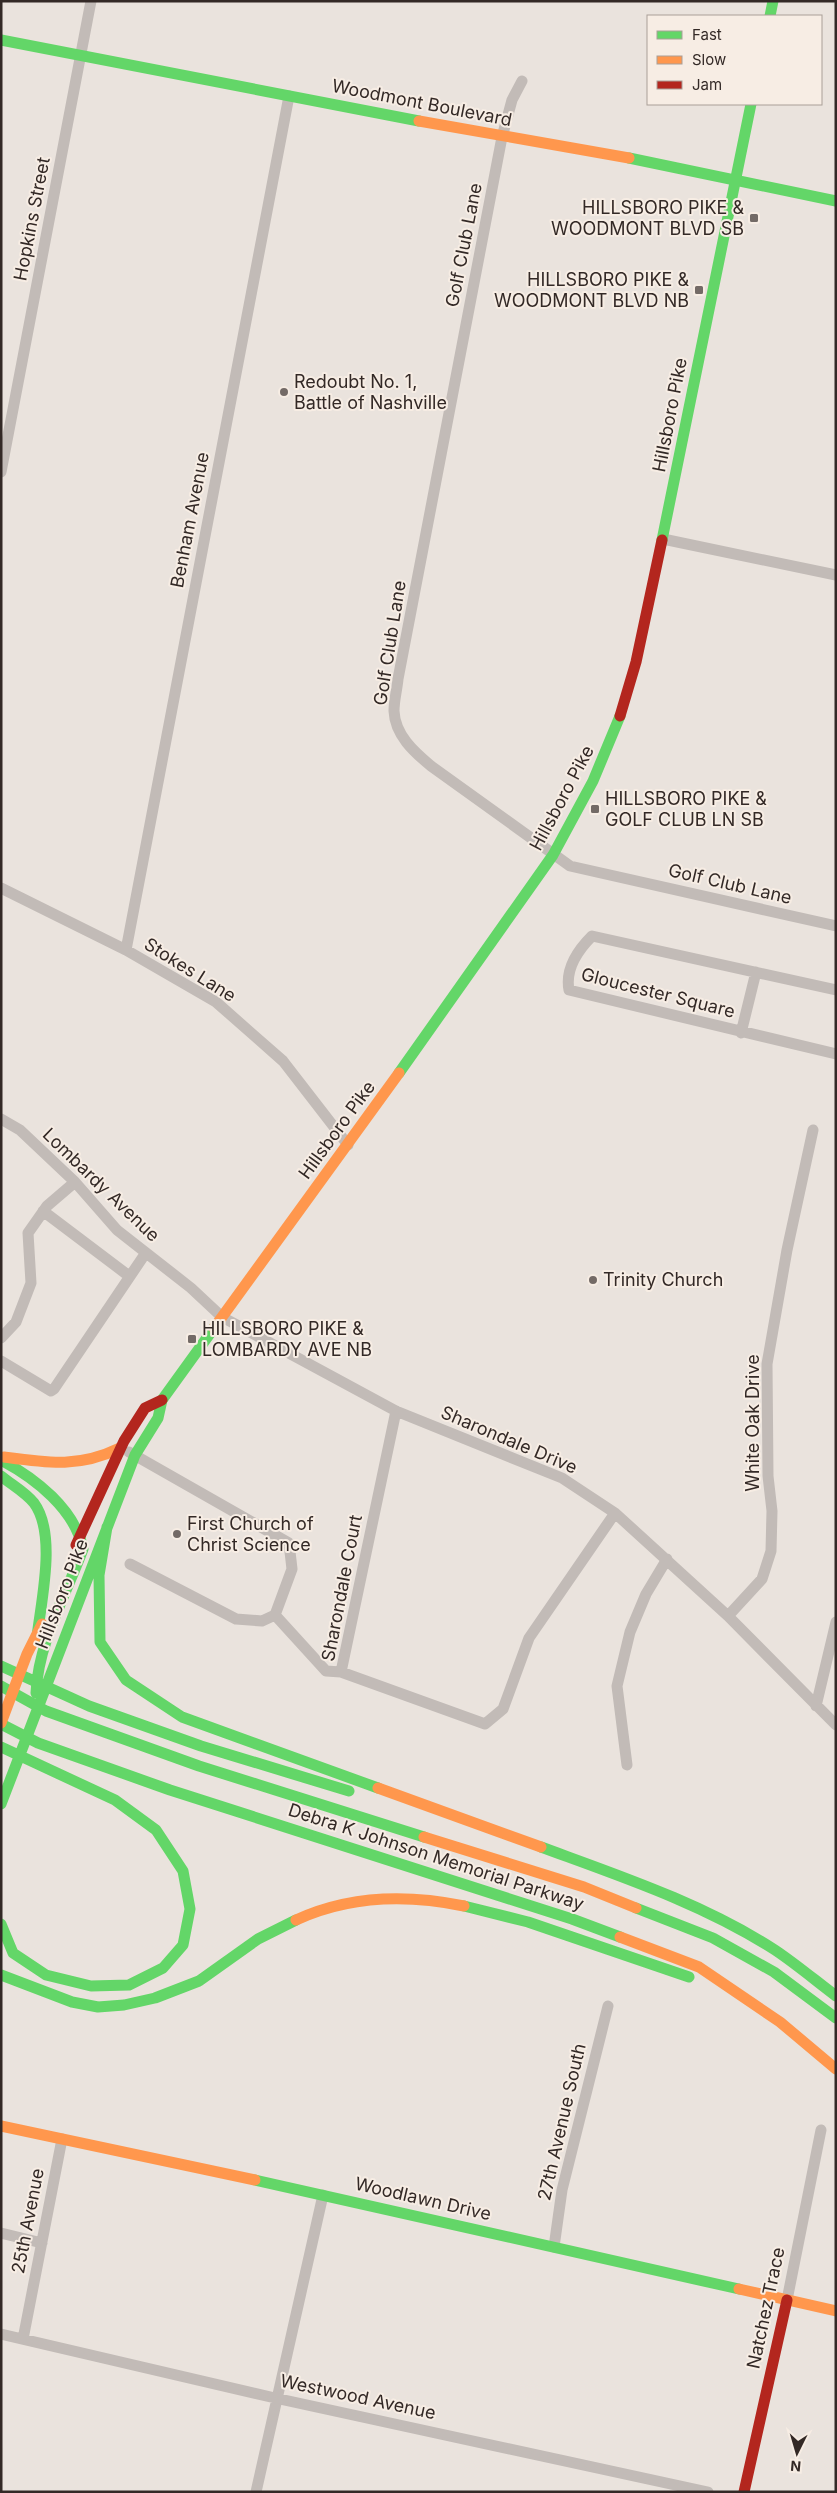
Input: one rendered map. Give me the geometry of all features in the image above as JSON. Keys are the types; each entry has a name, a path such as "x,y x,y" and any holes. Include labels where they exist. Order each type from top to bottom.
{"main road":[{"path":"770,15 773,1"},
{"name":"Woodmont Boulevard","path":"1,40 502,137 662,164 836,200"},
{"name":"Hillsboro Pike","path":"1,1804 106,1527 135,1455 158,1418 162,1400 348,1145 554,855 582,806 606,755 626,701 664,539 734,179 751,105"},
{"name":"Hillsboro Pike","path":"1,1723 27,1654 37,1636 80,1534 120,1448 145,1408 162,1400"},
{"path":"1,1458 65,1465 102,1458 120,1448"},
{"path":"1,1458 51,1494 80,1534 83,1549 41,1661 35,1687 37,1707"},
{"path":"1,1476 36,1506 45,1536 45,1564 37,1636"},
{"path":"106,1527 99,1575 100,1642 126,1680 182,1718 621,1876 714,1916 768,1946 836,1996"},
{"path":"1,1666 98,1710 201,1746 621,1876"},
{"name":"Debra K Johnson Memorial Parkway","path":"1,1686 46,1711 199,1766 557,1878 704,1934 774,1972 836,2018"},
{"name":"Debra K Johnson Memorial Parkway","path":"1,1723 38,1743 170,1790 572,1918 700,1967 780,2022 836,2069"},
{"path":"1,1747 115,1800 156,1830 184,1871 190,1908 183,1945 163,1968 129,1985 91,1986 46,1976 13,1953 1,1924"},
{"path":"4,1970 42,1993 67,2002 100,2007 130,2006 208,1976 246,1947 281,1927 322,1910 364,1899 427,1899 488,1911 548,1929 692,1979 780,2022"},
{"name":"Woodlawn Drive","path":"1,2126 323,2195 836,2311"},
{"name":"Natchez Trace","path":"744,2492 787,2300"}],"street":[{"name":"Hopkins Street","path":"1,472 91,1"},
{"name":"Golf Club Lane","path":"522,81 512,100 502,137 398,679 394,712 400,733 413,750 431,766 570,866 836,926"},
{"name":"Benham Avenue","path":"126,950 289,96"},
{"path":"664,539 836,575"},
{"name":"Stokes Lane","path":"1,888 126,950 216,1002 283,1061 348,1145"},
{"name":"Gloucester Square","path":"836,990 592,936 579,949 569,974 569,990 741,1033 836,1054"},
{"path":"741,1033 756,972"},
{"name":"Lombardy Avenue","path":"1,1119 20,1130 75,1182 117,1230 145,1254 191,1288 222,1317"},
{"name":"White Oak Drive","path":"728,1616 762,1579 771,1551 772,1511 768,1476 767,1364 787,1250 813,1130"},
{"path":"1,1338 16,1322 31,1283 28,1233 43,1211 75,1182"},
{"path":"43,1211 132,1273"},
{"path":"1,1361 51,1391 145,1254"},
{"name":"Sharondale Drive","path":"222,1317 396,1411 562,1478 615,1514 668,1560 728,1616 836,1725"},
{"name":"Sharondale Court","path":"396,1411 341,1672 485,1724 502,1709 529,1638 615,1514"},
{"path":"120,1448 289,1543 292,1569 274,1615 262,1621 236,1619 130,1564"},
{"path":"627,1765 617,1686 630,1632 646,1594 668,1560"},
{"path":"274,1615 326,1671 341,1672"},
{"path":"816,1706 836,1622"},
{"name":"27th Avenue South","path":"554,2247 562,2190 608,2006"},
{"name":"Natchez Trace","path":"787,2300 821,2130"},
{"name":"25th Avenue","path":"23,2339 62,2139"},
{"path":"256,2492 275,2398 323,2195"},
{"path":"1,2233 42,2243"},
{"name":"Westwood Avenue","path":"1,2334 275,2398 708,2492"}],"traffic: fast":[{"path":"770,15 773,1"},
{"path":"1,40 419,121"},
{"path":"662,540 751,105"},
{"path":"629,158 836,201"},
{"path":"399,1073 553,855 593,781 620,716"},
{"path":"1,1804 135,1455 158,1418 162,1400 214,1328"},
{"path":"1,1460 27,1476 52,1496 72,1521 79,1534 83,1549 47,1638 38,1674 36,1693"},
{"path":"1,1476 23,1492 34,1503 41,1516 45,1532 46,1568 37,1637"},
{"path":"107,1527 99,1575 100,1642 126,1680 182,1717 378,1788"},
{"path":"1,1666 89,1706 201,1746 349,1791"},
{"path":"1,1686 46,1711 199,1766 424,1837"},
{"path":"1,1724 38,1743 170,1790 572,1919 620,1937"},
{"path":"1,1747 115,1800 156,1830 183,1871 190,1909 183,1945 163,1968 129,1985 91,1986 46,1975 13,1953 1,1924"},
{"path":"541,1847 661,1892 720,1919 775,1950 836,1996"},
{"path":"464,1906 528,1922 689,1977"},
{"path":"636,1908 713,1938 774,1972 836,2018"},
{"path":"1,1975 72,2002 98,2007 124,2005 155,1998 199,1981 258,1939 296,1920"},
{"path":"255,2180 739,2289"}],"traffic: slow":[{"path":"419,121 629,158"},
{"path":"214,1328 399,1073"},
{"path":"4,1457 49,1462 77,1461 91,1459 120,1448"},
{"path":"1,1723 27,1654 42,1624"},
{"path":"378,1788 541,1847"},
{"path":"424,1837 584,1887 636,1908"},
{"path":"296,1920 337,1906 378,1899 421,1900 464,1906"},
{"path":"620,1937 699,1967 780,2022 836,2069"},
{"path":"1,2126 255,2180"},
{"path":"739,2289 836,2311"}],"traffic: jam":[{"path":"620,716 636,662 662,540"},
{"path":"76,1545 124,1441 145,1408 162,1400"},
{"path":"744,2492 787,2300"}],"place":[{"name":"HILLSBORO PIKE & WOODMONT BLVD SB","path":"754,218"},
{"name":"HILLSBORO PIKE & WOODMONT BLVD NB","path":"699,290"},
{"name":"Redoubt No. 1, Battle of Nashville","path":"284,392"},
{"name":"HILLSBORO PIKE & GOLF CLUB LN SB","path":"595,809"},
{"name":"Trinity Church","path":"593,1280"},
{"name":"HILLSBORO PIKE & LOMBARDY AVE NB","path":"192,1339"},
{"name":"First Church of Christ Science","path":"177,1534"}]}
